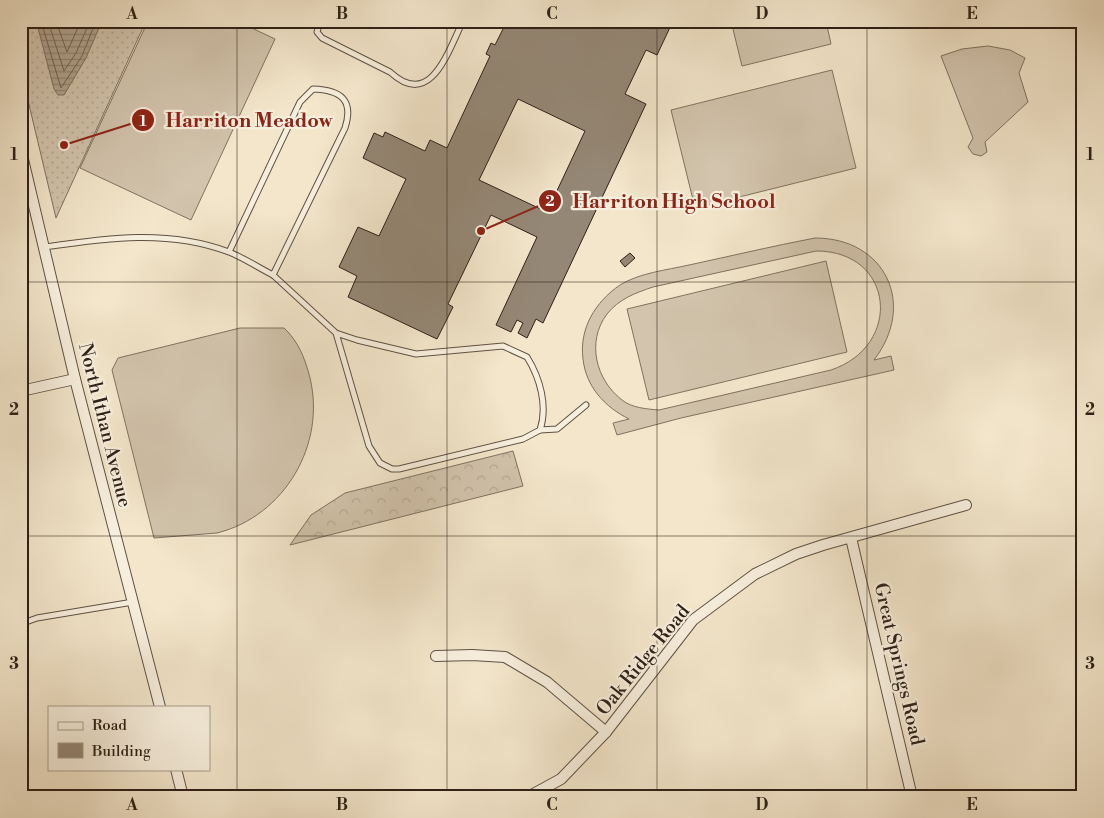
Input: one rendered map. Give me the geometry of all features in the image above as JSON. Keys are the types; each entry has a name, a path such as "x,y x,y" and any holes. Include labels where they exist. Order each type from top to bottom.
{"street":[{"name":"North Ithan Avenue","path":"21,151 45,247 74,379 160,706"},
{"path":"21,391 74,379"},
{"name":"Oak Ridge Road","path":"528,797 561,779 606,732 693,620 755,574 796,554 966,505"},
{"name":"Great Springs Road","path":"851,538 912,797"},
{"path":"436,656 472,655 505,658 546,682 606,732"},
{"path":"176,770 183,797"}],"lane":[{"path":"320,21 317,32 322,38 390,72 399,80 410,85 424,84 433,77 463,21"},
{"path":"229,252 300,102 314,89 330,90 344,98 349,113 345,128 273,275"},
{"path":"45,247 114,237 155,237 229,252 273,275 336,333 390,349 416,354 496,346 511,348 527,357 538,381 544,410 540,430"},
{"path":"336,333 369,446 380,463 386,466 399,469 523,439 540,430 549,431 557,429 586,405"},
{"path":"21,626 37,618 132,602"}],"green space":[{"path":"21,21 146,21 56,218 21,71"},
{"path":"148,21 237,21 275,39 191,220 80,168"},
{"path":"731,21 826,21 831,44 742,66"},
{"path":"988,46 1010,50 1025,58 1019,73 1028,102 985,142 987,152 981,156 973,154 968,147 973,138 941,56 962,49"},
{"path":"832,70 856,168 695,208 671,110"},
{"path":"815,238 839,241 860,249 876,262 887,278 893,297 893,317 887,339 874,360 891,356 894,370 681,418 617,435 613,423 629,419 612,408 598,395 588,378 582,348 586,327 591,317 596,308 611,292 620,285 644,275","holes":["816,251 842,255 862,266 874,282 880,302 879,322 870,341 854,358 831,370 659,410 640,408 626,403 613,392 600,371 596,348 597,336 601,325 612,309 622,300 634,294 653,287"]},
{"path":"826,261 847,352 649,400 627,309"},
{"path":"240,328 284,328 300,350 310,378 313,403 312,428 306,452 295,474 281,494 262,511 241,524 217,533 154,538 112,370 118,358"},
{"path":"513,451 523,486 290,545 311,515 345,493"}],"water":[{"path":"34,21 102,21 86,58 64,95 58,95 54,89 37,24"}],"building":[{"path":"507,21 673,21 657,55 646,50 625,94 646,104 543,323 536,319 527,338 518,333 523,323 517,320 511,332 496,325 537,237 491,215 448,304 453,307 437,339 348,297 357,276 339,267 358,227 379,236 406,179 363,158 374,133 383,137 385,132 425,151 430,140 447,148 490,56 486,54 491,43 495,45","holes":["518,99 585,131 547,212 479,180"]},
{"path":"630,253 635,258 625,267 620,261"}],"place":[{"name":"Harriton Meadow","path":"64,145"},
{"name":"Harriton High School","path":"481,231"}]}
